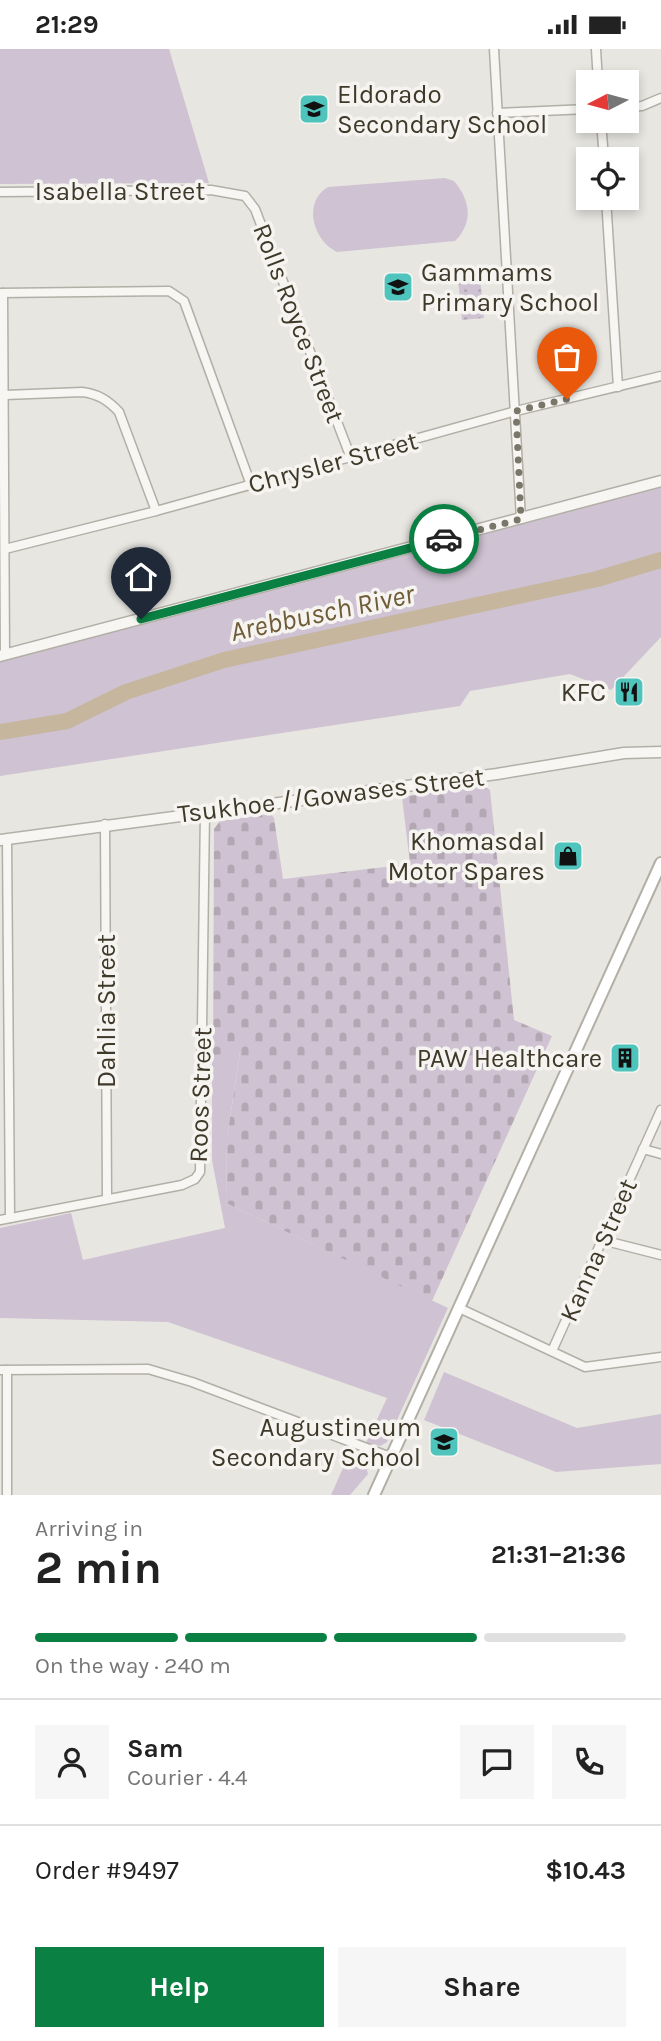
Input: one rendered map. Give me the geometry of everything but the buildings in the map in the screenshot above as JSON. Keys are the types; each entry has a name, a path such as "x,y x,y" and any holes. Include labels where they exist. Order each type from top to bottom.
{"main road":[{"path":"374,1495 661,863"}],"street":[{"path":"494,49 521,519"},
{"path":"596,49 597,70"},
{"path":"639,106 661,98"},
{"path":"497,113 576,110"},
{"name":"Isabella Street","path":"0,192 211,190 241,193"},
{"name":"Rolls Royce Street","path":"241,193 255,209 351,458"},
{"path":"607,210 618,387"},
{"path":"251,485 184,301 178,295 169,291 1,293 5,395 3,656 661,481"},
{"name":"Chrysler Street","path":"5,549 156,511 516,411 661,376"},
{"path":"5,395 82,392 93,393 112,404 119,412 156,511"},
{"name":"Tsukhoe //Gowases Street","path":"3,840 105,824 497,774 624,753 661,752"},
{"name":"Roos Street","path":"0,1220 182,1185 195,1179 200,1172 205,811"},
{"name":"Dahlia Street","path":"105,824 107,1198"},
{"path":"3,840 10,1218"},
{"name":"Kanna Street","path":"552,1351 661,1110"},
{"path":"643,1149 661,1154"},
{"path":"603,1240 661,1255"},
{"path":"459,1308 577,1364 593,1367 661,1357"},
{"path":"7,1495 3,1370 148,1369 192,1382 393,1458"}],"green space":[{"path":"0,49 169,49 209,183 0,184"},
{"path":"445,178 454,181 459,188 468,211 465,226 455,241 337,252 329,247 317,231 313,211 315,202 328,187"},
{"path":"480,277 484,318 462,320 458,279"},
{"path":"661,481 661,637 611,690 570,674 470,691 460,706 0,776 0,656"},
{"path":"483,785 490,790 514,1020 552,1036 432,1301 226,1203 227,1137 240,1053 213,1055 214,829 220,821 271,814 274,818 283,879 410,864 402,797"},
{"path":"240,1052 227,1137 226,1203 448,1308 387,1442 380,1446 366,1443 387,1398 168,1322 0,1318 0,1228 71,1213 83,1260 225,1228 212,1160 212,1059 213,1055"},
{"path":"444,1372 577,1428 661,1414 661,1464 556,1472 424,1420"},
{"path":"348,1457 366,1465 368,1474 350,1495 331,1495"}],"waterway":[{"name":"Arebbusch River","path":"0,732 67,721 126,692 224,660 597,579 661,560"}],"way so far":[{"path":"444,539 521,519 516,411 567,399"}],"place":[{"name":"Eldorado Secondary School","path":"314,109"},
{"name":"Gammams Primary School","path":"398,287"},
{"name":"KFC","path":"629,692"},
{"name":"Khomasdal Motor Spares","path":"568,856"},
{"name":"PAW Healthcare","path":"625,1058"},
{"name":"Augustineum Secondary School","path":"444,1442"}],"route":[{"path":"141,619 444,539"}]}
